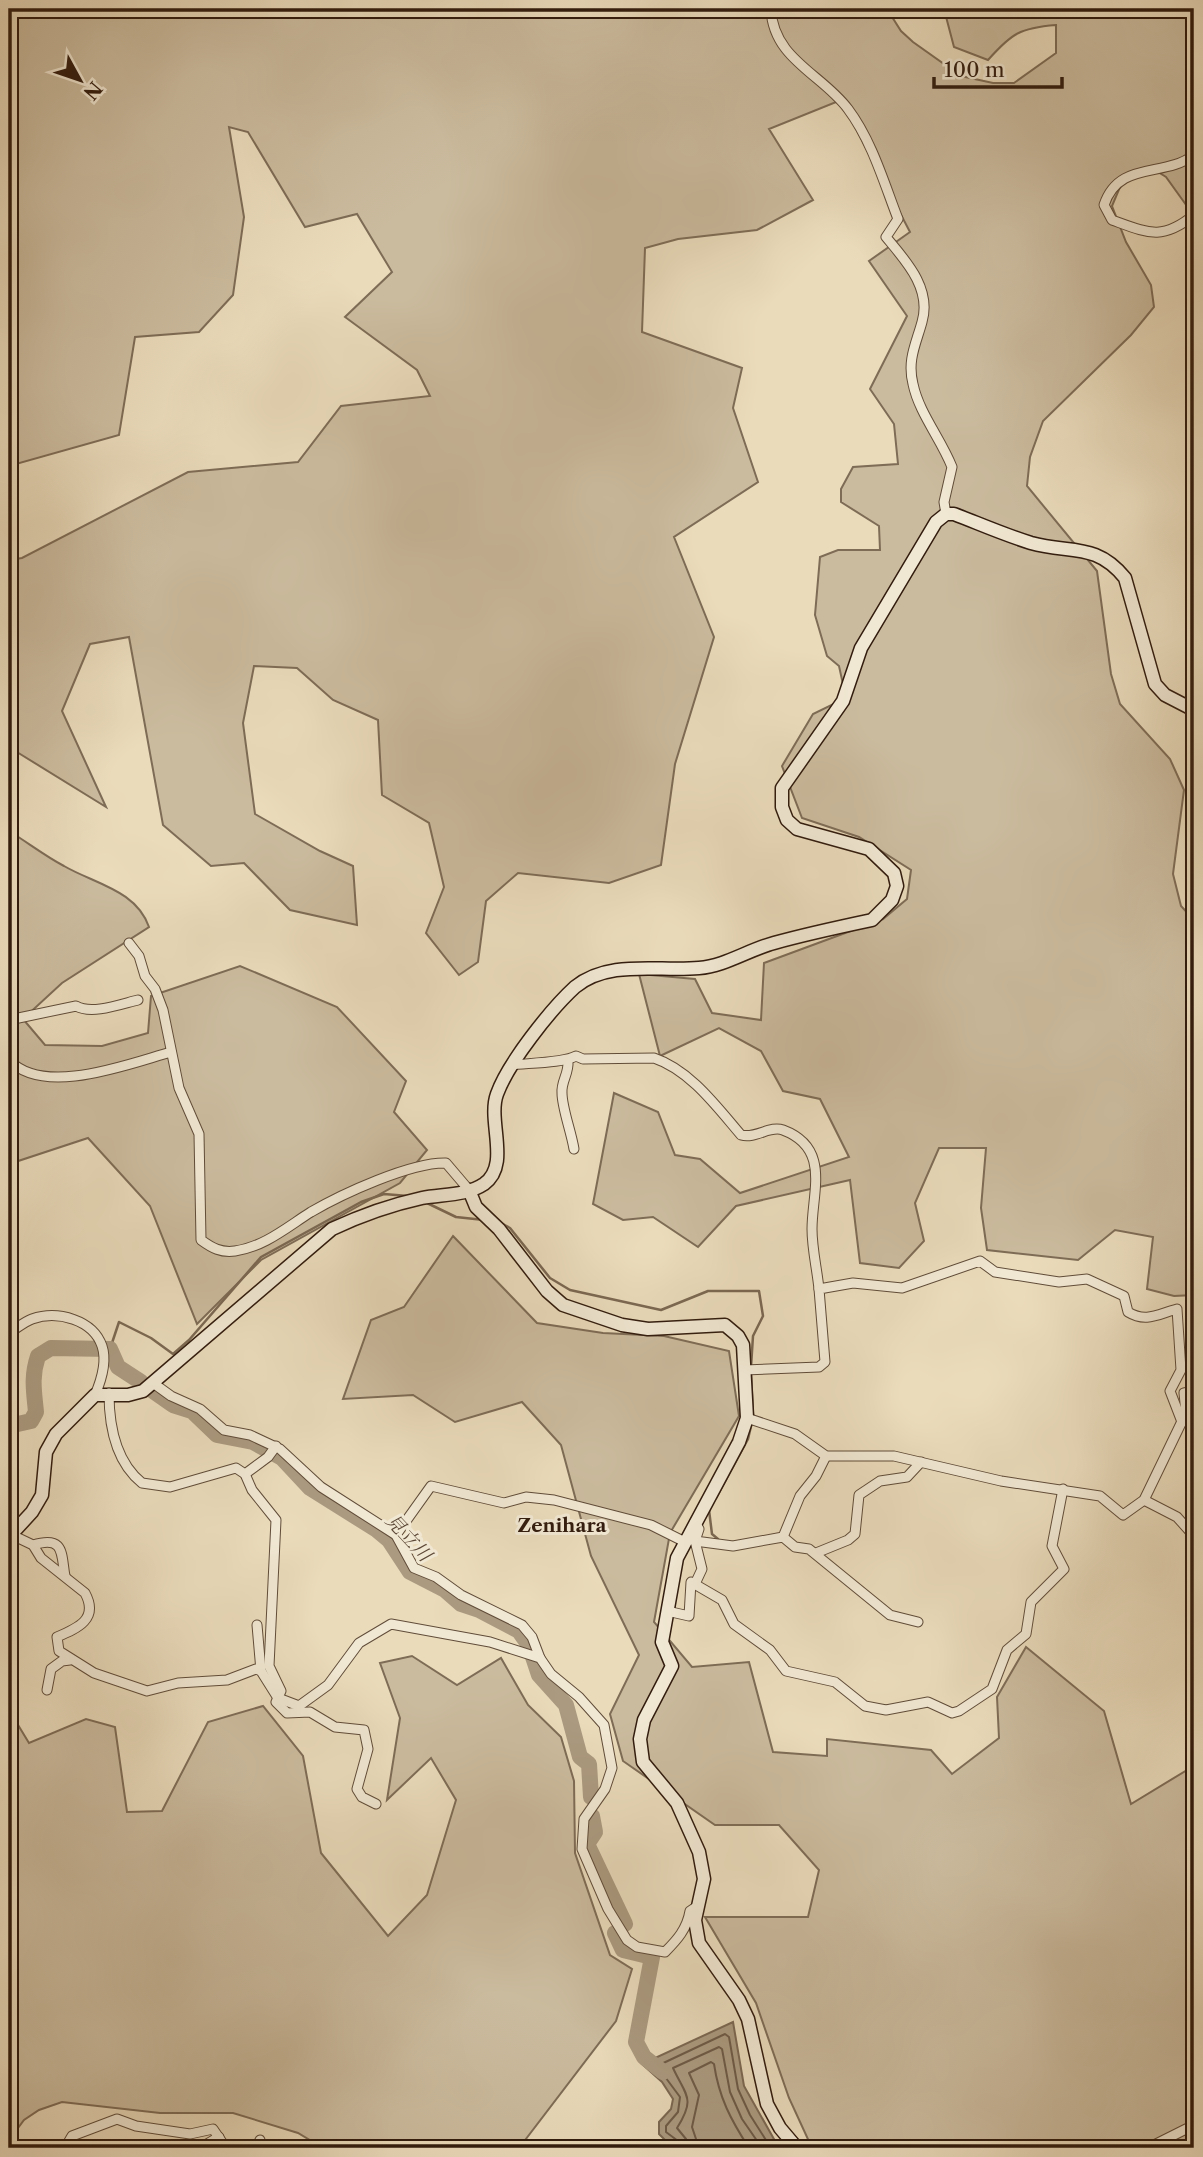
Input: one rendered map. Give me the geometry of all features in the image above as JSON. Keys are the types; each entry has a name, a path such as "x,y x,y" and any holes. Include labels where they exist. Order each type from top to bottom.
{"main road":[{"path":"10,1536 32,1512 42,1494 46,1452 56,1434 95,1395 128,1395 143,1391 332,1228 370,1211 469,1190 483,1184 494,1174 497,1164 494,1121 496,1096 512,1065 575,988 590,978 626,969 699,968 722,963 772,943 872,920 883,912 897,886 894,873 869,849 797,828 787,820 782,807 782,788 790,772 843,701 861,648 936,522 946,514 954,514 1031,543 1090,552 1117,568 1125,578 1155,684 1165,695 1194,710"},
{"path":"469,1190 476,1207 499,1229 547,1291 563,1305 622,1325 648,1329 725,1325 738,1336 743,1345 747,1418 739,1442 695,1522 690,1542 674,1571 662,1642 672,1666 644,1720 640,1740 643,1762 677,1803 703,1862 704,1879 695,1920 699,1943 739,2000 748,2019 767,2104 780,2128 797,2148"}],"street":[{"path":"771,9 780,44 848,109 874,157 898,219 886,237 914,271 923,299 924,313 912,347 910,370 920,405 952,467 952,479 944,502 946,514"},
{"path":"1194,155 1184,163 1123,177 1110,191 1104,205 1112,220 1152,234 1170,231 1194,215"},
{"path":"129,943 139,956 145,976 155,989 163,1010 178,1088 199,1134 201,1240 215,1250 235,1251 260,1243 295,1225 309,1213 378,1180 435,1163 446,1163 469,1190"},
{"path":"11,1015 76,1006 82,1009 110,1007 138,1000"},
{"path":"9,1060 18,1070 31,1074 80,1076 171,1052"},
{"path":"512,1065 568,1061 576,1056 583,1059 654,1058 664,1061 703,1092 741,1135 751,1138 776,1129 784,1130 807,1148 818,1175 812,1230 825,1362 819,1367 744,1370"},
{"path":"568,1061 568,1077 562,1084 562,1094 574,1149"},
{"path":"819,1289 853,1283 902,1288 980,1261 995,1272 1059,1282 1087,1279 1107,1286 1124,1296 1128,1312 1136,1317 1146,1319 1177,1309 1181,1370 1170,1391 1182,1422"},
{"path":"9,1333 30,1319 63,1317 85,1322 103,1348 100,1384 95,1395"},
{"path":"153,1383 172,1396 200,1409 225,1430 250,1435 297,1462 321,1487 396,1535 414,1568 436,1577 461,1595 516,1621 529,1632 534,1656"},
{"path":"747,1418 795,1434 826,1456 894,1455 1001,1481 1100,1496 1123,1515 1144,1500 1186,1413 1184,1393 1194,1391"},
{"path":"109,1393 111,1422 121,1458 142,1483 156,1488 170,1487 236,1468 244,1474 252,1490 276,1520 269,1666 281,1691 276,1702 287,1713 310,1712 335,1727 364,1730 368,1749 357,1789 362,1797 376,1804"},
{"path":"244,1474 273,1450"},
{"path":"783,1537 800,1496 816,1476 826,1456"},
{"path":"816,1553 848,1540 855,1534 859,1495 880,1481 907,1477 921,1462"},
{"path":"396,1535 431,1486 504,1503 526,1497 554,1500 651,1525 690,1542 733,1546 783,1537"},
{"path":"674,1571 722,1600 734,1624 770,1650 786,1671 835,1682 865,1706 886,1710 928,1702 952,1713 992,1689 1007,1650 1027,1634 1031,1602 1064,1569 1052,1546 1063,1489"},
{"path":"1144,1500 1177,1517 1194,1536"},
{"path":"10,1536 33,1545 44,1542 57,1546 64,1553 65,1576"},
{"path":"783,1537 795,1547 816,1553 890,1615 918,1622"},
{"path":"667,1611 689,1616 693,1583 702,1569 690,1542"},
{"path":"33,1545 41,1558 85,1593 89,1600 90,1616 83,1625 57,1637 59,1651 70,1660 117,1682 147,1691 178,1683 227,1680 250,1671 261,1671"},
{"path":"257,1625 261,1671 278,1698 299,1706 328,1685 359,1643 391,1624 490,1642 534,1656 579,1697 608,1731 612,1759 610,1777 584,1819 582,1849 622,1933 633,1946 664,1952 676,1941 688,1923 690,1911 699,1905"},
{"path":"47,1690 51,1669 62,1661 70,1660"},
{"path":"65,2148 72,2136 117,2119 136,2126 190,2134 210,2129 226,2148"},
{"path":"1148,2148 1194,2125"},
{"path":"200,2148 219,2137"},
{"path":"123,2148 133,2148"}],"shaded area":[{"path":"9,9 887,9 901,31 913,42 961,76 993,83 1014,83 1056,53 1056,25 1025,30 1011,38 988,60 954,47 944,9 1194,9 1194,216 1166,177 1150,167 1125,175 1112,206 1126,242 1151,285 1154,307 1131,335 1043,421 1030,457 1027,486 1097,571 1111,674 1120,704 1170,759 1184,790 1173,874 1181,906 1194,920 1194,1000 1187,1014 1187,1038 1194,1051 1194,1295 1174,1296 1147,1289 1153,1237 1115,1230 1078,1260 987,1250 981,1208 986,1148 939,1148 915,1203 924,1241 899,1268 860,1263 850,1180 736,1206 698,1247 653,1217 623,1220 593,1204 614,1093 658,1112 675,1155 700,1159 740,1193 849,1157 820,1099 783,1091 761,1051 719,1028 660,1056 639,974 695,979 712,1013 761,1020 764,963 883,919 907,899 911,870 859,837 802,818 782,766 813,714 846,698 839,666 827,656 815,615 820,557 838,550 880,550 879,526 841,502 841,489 853,467 898,464 894,424 870,389 907,316 869,261 910,232 841,100 769,129 813,200 757,230 678,239 645,248 642,332 742,368 733,408 758,482 674,537 714,637 675,764 661,865 609,883 518,873 486,901 478,962 459,975 426,933 444,887 429,823 382,795 378,720 333,700 297,668 254,666 243,723 255,814 320,851 353,866 357,925 290,910 244,863 211,866 163,825 129,637 90,644 62,711 106,807 12,749 9,733 9,560 22,558 188,472 298,462 341,406 430,396 417,370 345,317 392,272 357,214 305,227 248,132 229,127 244,217 233,295 199,332 135,337 119,435 9,466"},
{"path":"9,831 57,862 125,896 143,914 149,927 62,983 23,1019 45,1045 102,1046 148,1033 151,996 240,966 337,1007 406,1081 394,1112 427,1150 400,1183 261,1260 197,1324 150,1206 88,1138 9,1164"},
{"path":"453,1236 537,1323 603,1333 664,1336 729,1351 739,1416 670,1533 654,1622 692,1667 749,1662 773,1752 827,1756 827,1739 931,1750 952,1774 999,1738 997,1697 1026,1647 1104,1711 1131,1804 1192,1767 1189,1713 1194,1700 1194,2148 812,2148 789,2098 756,2003 705,1917 808,1917 819,1870 779,1825 715,1825 623,1761 610,1714 639,1655 591,1556 561,1445 522,1402 455,1422 413,1395 343,1399 371,1320 404,1307"},
{"path":"412,1656 457,1685 501,1658 528,1705 561,1737 574,1781 575,1853 610,1955 632,1969 616,2021 519,2148 323,2148 298,2133 233,2113 160,2113 62,2102 39,2110 24,2120 9,2140 9,1710 29,1743 86,1719 115,1727 127,1812 162,1811 208,1722 263,1706 303,1756 321,1853 388,1936 427,1895 456,1800 431,1758 387,1800 400,1718 380,1663"}],"water":[{"path":"733,2022 744,2086 779,2148 680,2148 668,2143 659,2134 659,2122 671,2109 673,2099 662,2082 642,2064"}],"waterway":[{"path":"110,1349 119,1322 151,1338 173,1354 189,1340 261,1257 361,1202 384,1194 408,1196"},
{"path":"427,1203 456,1217 484,1220"},
{"path":"497,1221 510,1228 550,1278 570,1290 661,1310 708,1291 759,1291 763,1316 753,1336 751,1367"},
{"path":"9,1426 31,1421 36,1412 34,1371 38,1356 51,1348 110,1349 118,1367 141,1382"},
{"path":"751,1373 753,1416"},
{"name":"見立川","path":"153,1391 173,1405 192,1411 217,1435 253,1442 282,1458 310,1488 389,1540 410,1572 445,1590 461,1604 479,1610 519,1631 529,1645 539,1675 566,1705 580,1757 589,1764 591,1797"},
{"path":"716,1498 748,1439 752,1422"},
{"path":"709,1510 712,1534 718,1539"},
{"name":"見立川","path":"592,1816 595,1832 587,1844 625,1924"},
{"name":"見立川","path":"615,1933 623,1950 652,1957 636,2042 644,2057 663,2072"}],"district":[{"name":"Zenihara","path":"562,1525"}]}
